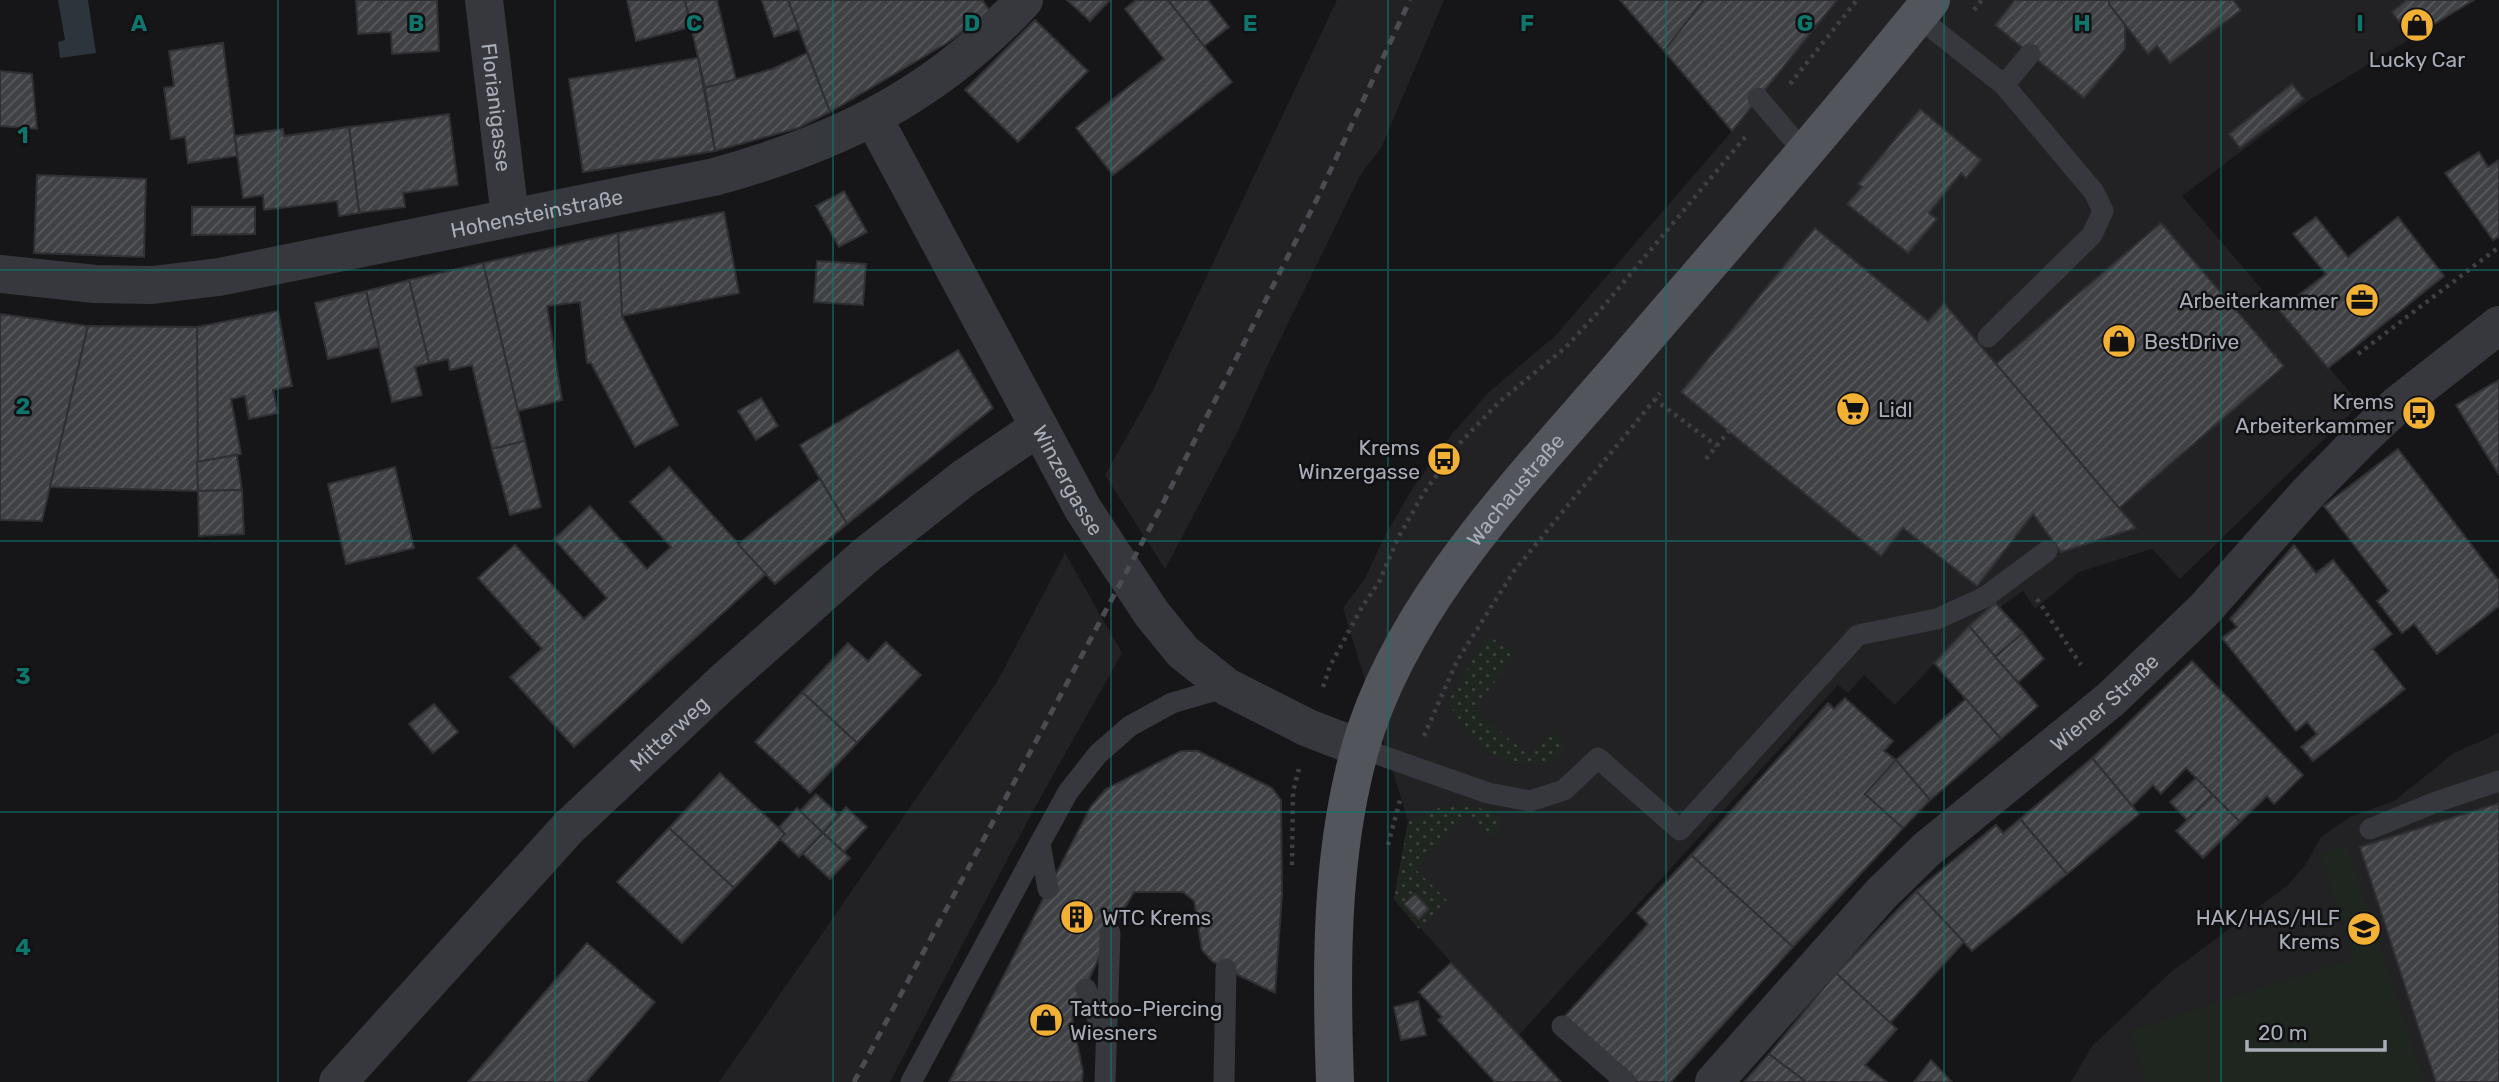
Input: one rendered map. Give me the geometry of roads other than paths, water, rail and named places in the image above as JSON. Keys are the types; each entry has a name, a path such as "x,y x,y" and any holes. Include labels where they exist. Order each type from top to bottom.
{"main road":[{"name":"Wachaustraße","path":"1335,1082 1333,944 1348,804 1360,748 1378,699 1409,634 1472,542 1805,153 1925,8"}],"street":[{"name":"Florianigasse","path":"484,0 510,217"},
{"name":"Hohensteinstraße","path":"0,274 95,284 152,285 219,277 738,171 808,148 874,119 955,65 1001,25 1024,0"},
{"name":"Winzergasse","path":"874,119 1083,509 1152,614 1184,652 1227,687 1308,728 1360,748"},
{"name":"Wiener Straße","path":"1714,1082 1881,894 1926,850 2111,699 2204,610 2308,493 2362,438 2415,390 2499,325"},
{"name":"Mitterweg","path":"338,1082 568,828 722,683 865,556 964,478 1039,427"}],"lane":[{"path":"1925,8 2004,85 2094,192 2103,211 2092,235 1988,337"},
{"path":"2004,85 2030,54"},
{"path":"1763,104 1805,153"},
{"path":"1360,748 1488,793 1530,802 1564,790 1598,758 1680,831 1858,635 1937,619 1985,597 2047,551"},
{"path":"911,1082 1068,792 1098,754 1130,726 1172,704 1227,687"},
{"path":"2370,830 2436,802 2499,781"},
{"path":"1040,843 1048,889"},
{"path":"1105,1082 1110,933"},
{"path":"1224,1082 1226,969"},
{"path":"1086,989 1105,1037"},
{"path":"1562,1026 1626,1082"}],"railway":[{"path":"854,1082 1160,509 1317,199 1410,0"}],"place":[{"name":"Lucky Car","path":"2417,25"},
{"name":"Arbeiterkammer","path":"2362,300"},
{"name":"BestDrive","path":"2119,341"},
{"name":"Lidl","path":"1853,409"},
{"name":"Krems Arbeiterkammer","path":"2419,413"},
{"name":"Krems Winzergasse","path":"1444,459"},
{"name":"WTC Krems","path":"1077,917"},
{"name":"HAK/HAS/HLF Krems","path":"2364,929"},
{"name":"Tattoo-Piercing Wiesners","path":"1046,1020"}]}
